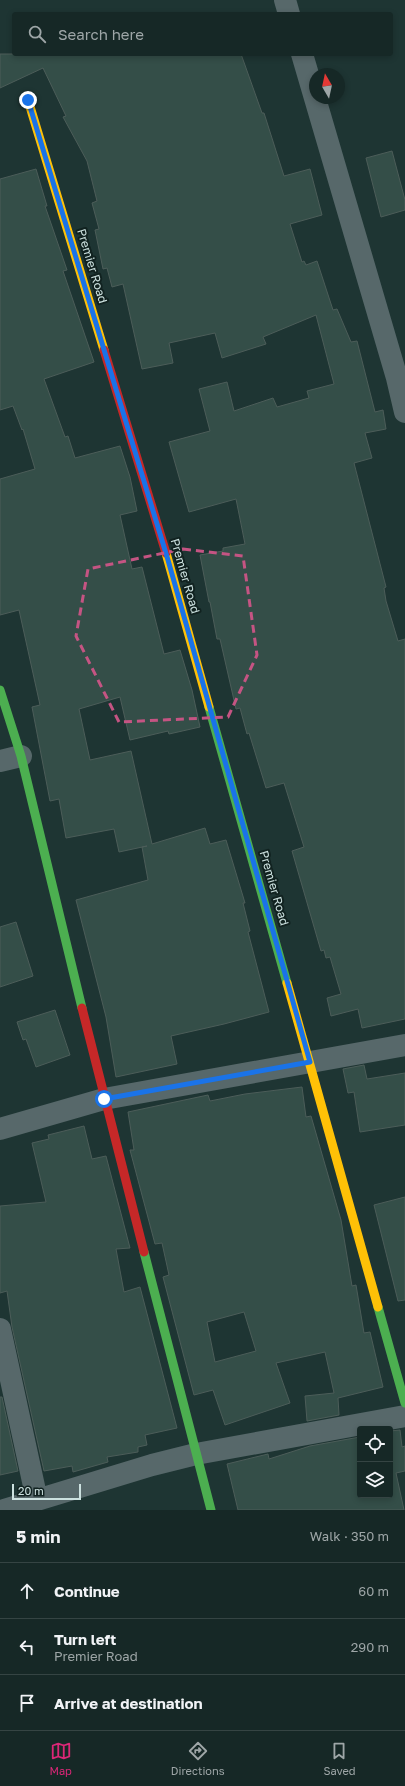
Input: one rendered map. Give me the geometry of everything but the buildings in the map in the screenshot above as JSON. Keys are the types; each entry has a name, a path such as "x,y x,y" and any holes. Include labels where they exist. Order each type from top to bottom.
{"street":[{"path":"285,0 288,12"},
{"path":"303,56 397,378 405,412"},
{"name":"Premier Road","path":"28,100 168,560 405,1402"},
{"path":"0,690 10,759 104,1099 211,1510"},
{"path":"0,1129 104,1099 405,1045"},
{"path":"0,1329 37,1500"},
{"path":"4,1510 152,1465 196,1454 405,1416"}],"highlighted area":[{"path":"183,549 243,556 257,655 228,717 119,722 76,636 88,569"}],"traffic: fast":[{"path":"0,690 21,756 82,1008"},
{"path":"209,707 287,983"},
{"path":"144,1252 211,1510"},
{"path":"378,1307 405,1403"}],"traffic: slow":[{"path":"28,100 104,350"},
{"path":"166,553 209,707"},
{"path":"287,983 378,1307"}],"traffic: jam":[{"path":"104,350 166,553"},
{"path":"82,1008 144,1252"}],"route":[{"path":"28,100 168,560 310,1062 104,1099"}]}
